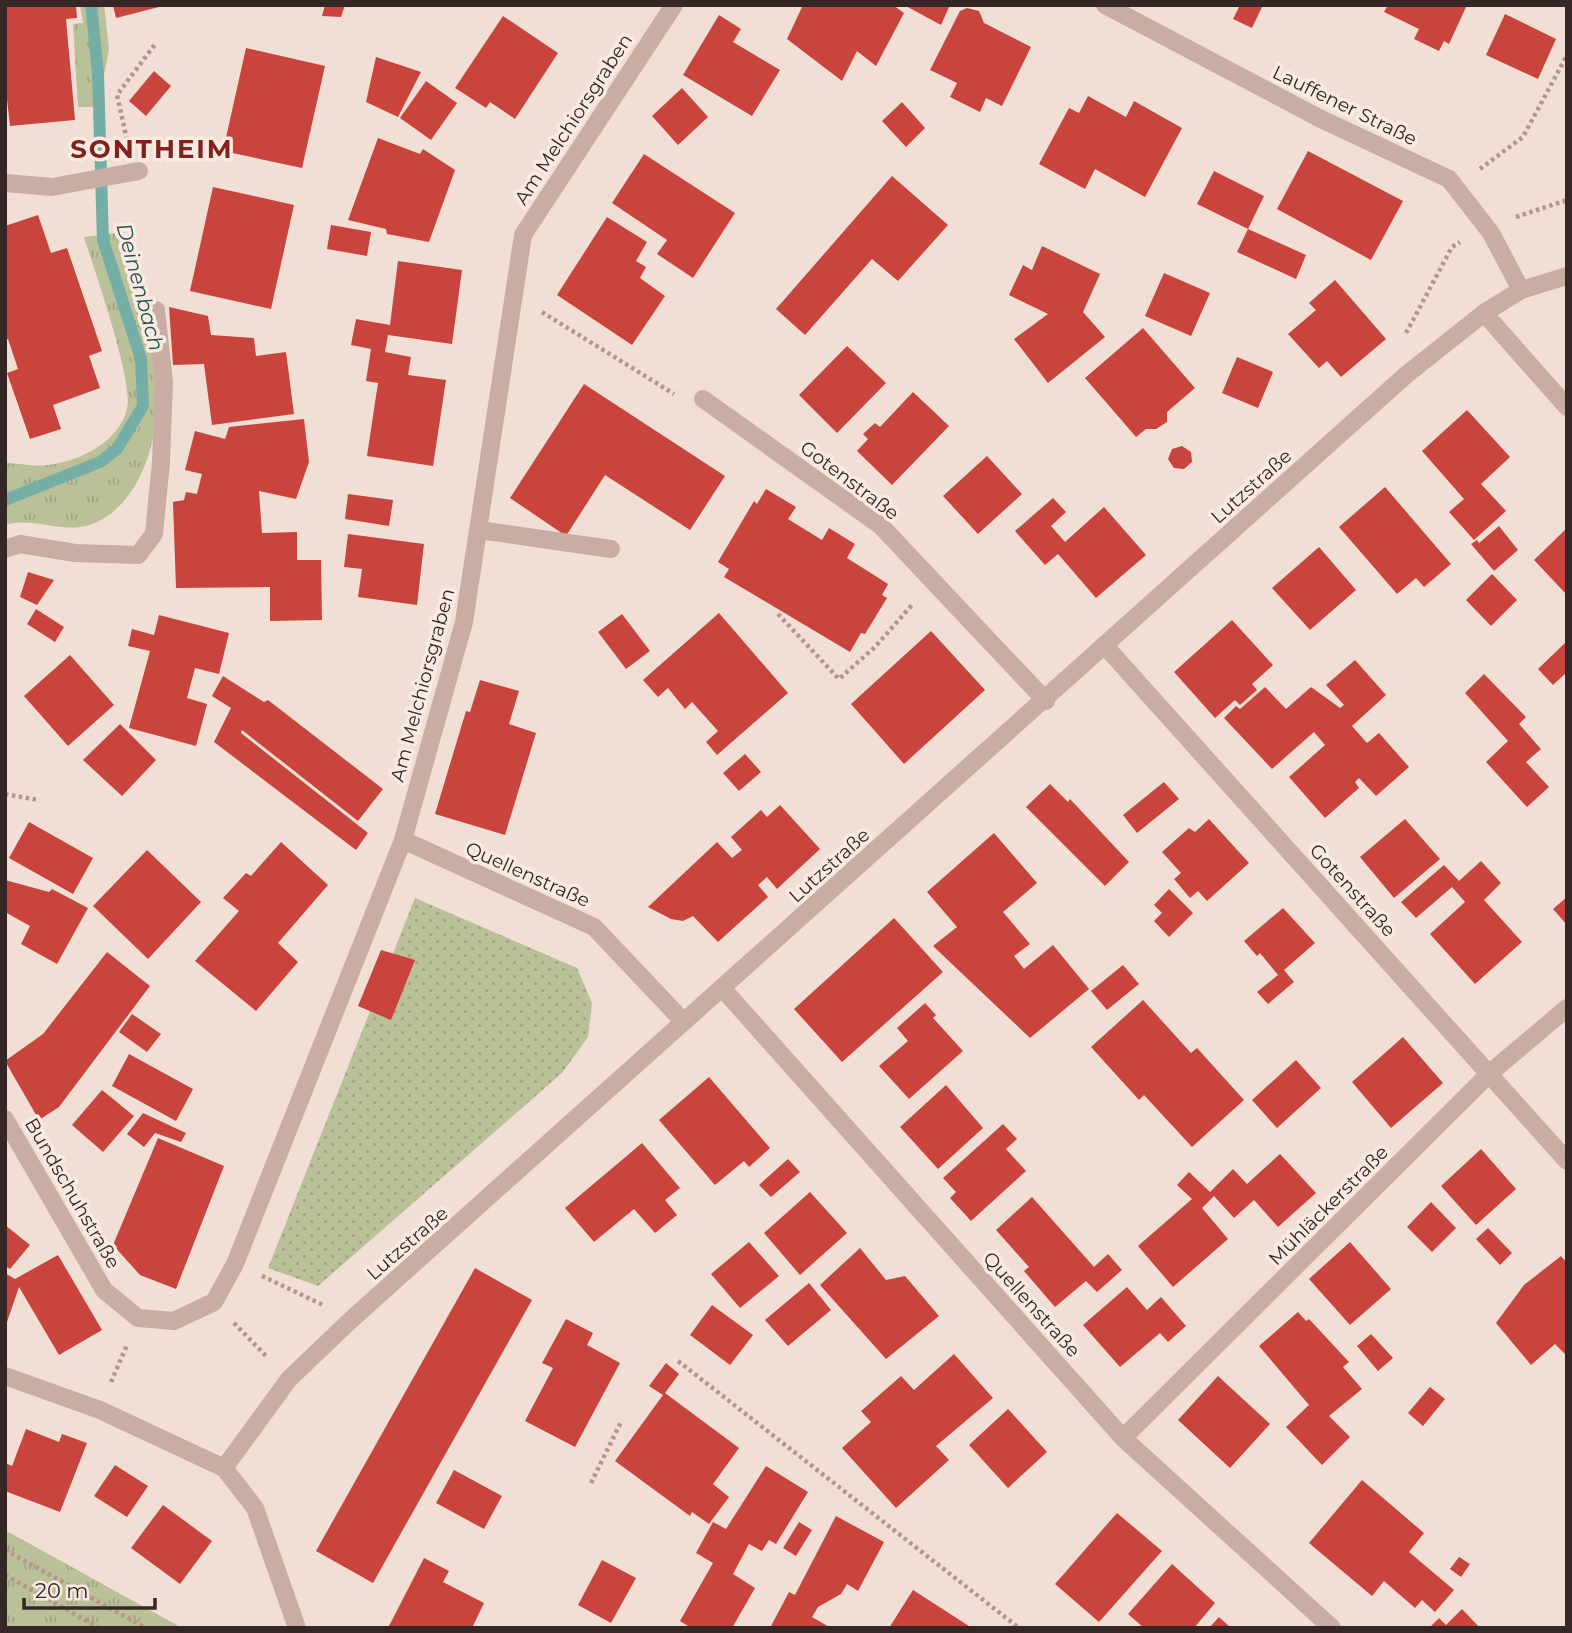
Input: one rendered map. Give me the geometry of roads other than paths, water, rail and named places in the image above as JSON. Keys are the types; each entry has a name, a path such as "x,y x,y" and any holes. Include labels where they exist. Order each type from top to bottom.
{"street":[{"name":"Am Melchiorsgraben","path":"214,1302 235,1264 402,840 464,622 523,235 674,5"},
{"name":"Lauffener Straße","path":"1105,5 1321,119 1448,179 1487,227 1521,290"},
{"path":"5,183 52,187 137,172"},
{"path":"1567,276 1521,290 1484,313 1567,407"},
{"path":"5,549 20,544 75,553 138,555 154,534 161,462 164,382 156,310"},
{"name":"Lutzstraße","path":"224,1468 289,1379 353,1318 683,1021 1046,701 1406,376 1484,313"},
{"name":"Gotenstraße","path":"703,399 881,526 1046,701"},
{"path":"480,530 611,549"},
{"name":"Gotenstraße","path":"1106,647 1567,1161"},
{"name":"Quellenstraße","path":"402,840 594,927 683,1021"},
{"name":"Quellenstraße","path":"722,988 1124,1438 1332,1628"},
{"name":"Mühläckerstraße","path":"1124,1438 1490,1073 1567,1008"},
{"name":"Bundschuhstraße","path":"5,1119 104,1290 138,1318 174,1321 214,1302"},
{"path":"5,1376 100,1410 224,1468 256,1508 297,1628"}],"waterway":[{"name":"Deinenbach","path":"5,500 100,462 117,449 143,406 141,359 103,240 98,74 91,5"}],"district":[{"name":"SONTHEIM","path":"152,149"}]}
